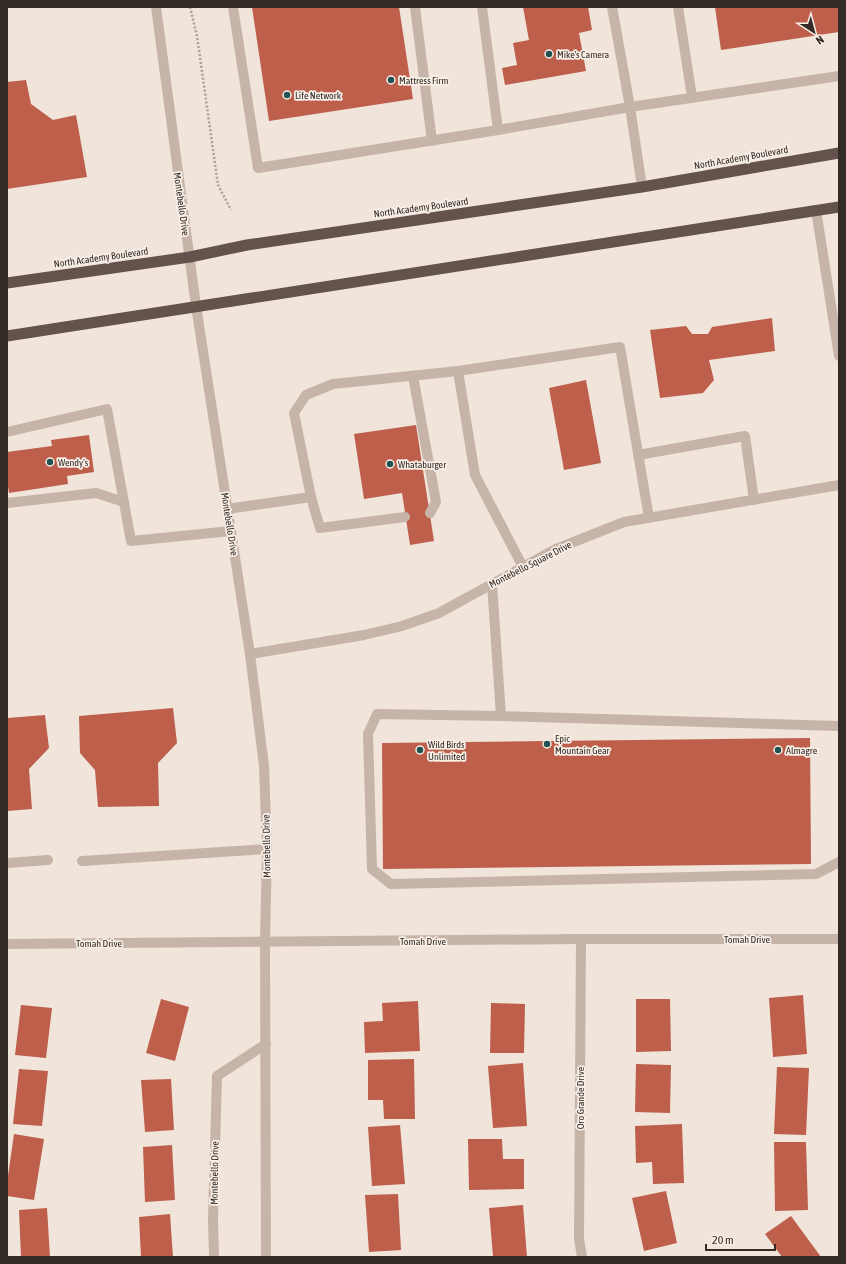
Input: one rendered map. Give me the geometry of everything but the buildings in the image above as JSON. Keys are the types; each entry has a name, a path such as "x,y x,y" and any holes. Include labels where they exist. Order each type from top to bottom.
{"highway":[{"name":"North Academy Boulevard","path":"7,283 190,257 247,245 642,187 839,153"},
{"path":"7,336 839,207"}],"street":[{"name":"Montebello Drive","path":"156,7 196,306 250,654 264,766 267,849 265,942 266,1257"},
{"path":"233,7 258,168 498,130 630,107 839,76"},
{"path":"415,7 432,140"},
{"path":"482,7 498,130"},
{"path":"612,7 630,107 642,187"},
{"path":"678,7 692,98"},
{"path":"816,210 839,356"},
{"path":"405,517 320,528 311,497 294,413 306,395 333,384 458,371 620,347 649,518"},
{"path":"458,371 475,475 523,567"},
{"path":"413,376 436,502 430,513"},
{"path":"7,432 107,409 131,541 231,531"},
{"path":"638,455 745,436 754,500"},
{"name":"Montebello Square Drive","path":"250,654 364,635 402,626 439,613 556,549 624,522 839,485"},
{"path":"7,503 96,492 124,502"},
{"path":"228,509 311,497"},
{"path":"492,584 501,716"},
{"path":"839,726 501,716 377,714 368,734 372,869 391,884 816,874 839,862"},
{"path":"82,861 267,849"},
{"path":"7,863 48,860"},
{"name":"Tomah Drive","path":"7,944 581,939 839,939"},
{"name":"Oro Grande Drive","path":"581,939 579,1240 582,1257"},
{"name":"Montebello Drive","path":"214,1257 213,1220 217,1076 266,1044"}],"path":[{"path":"190,7 197,36 218,185 231,210"}],"place":[{"name":"Mike's Camera","path":"549,54"},
{"name":"Mattress Firm","path":"391,80"},
{"name":"Life Network","path":"287,95"},
{"name":"Wendy's","path":"50,462"},
{"name":"Whataburger","path":"390,464"},
{"name":"Epic Mountain Gear","path":"547,744"},
{"name":"Wild Birds Unlimited","path":"420,750"},
{"name":"Almagre","path":"778,750"}]}
